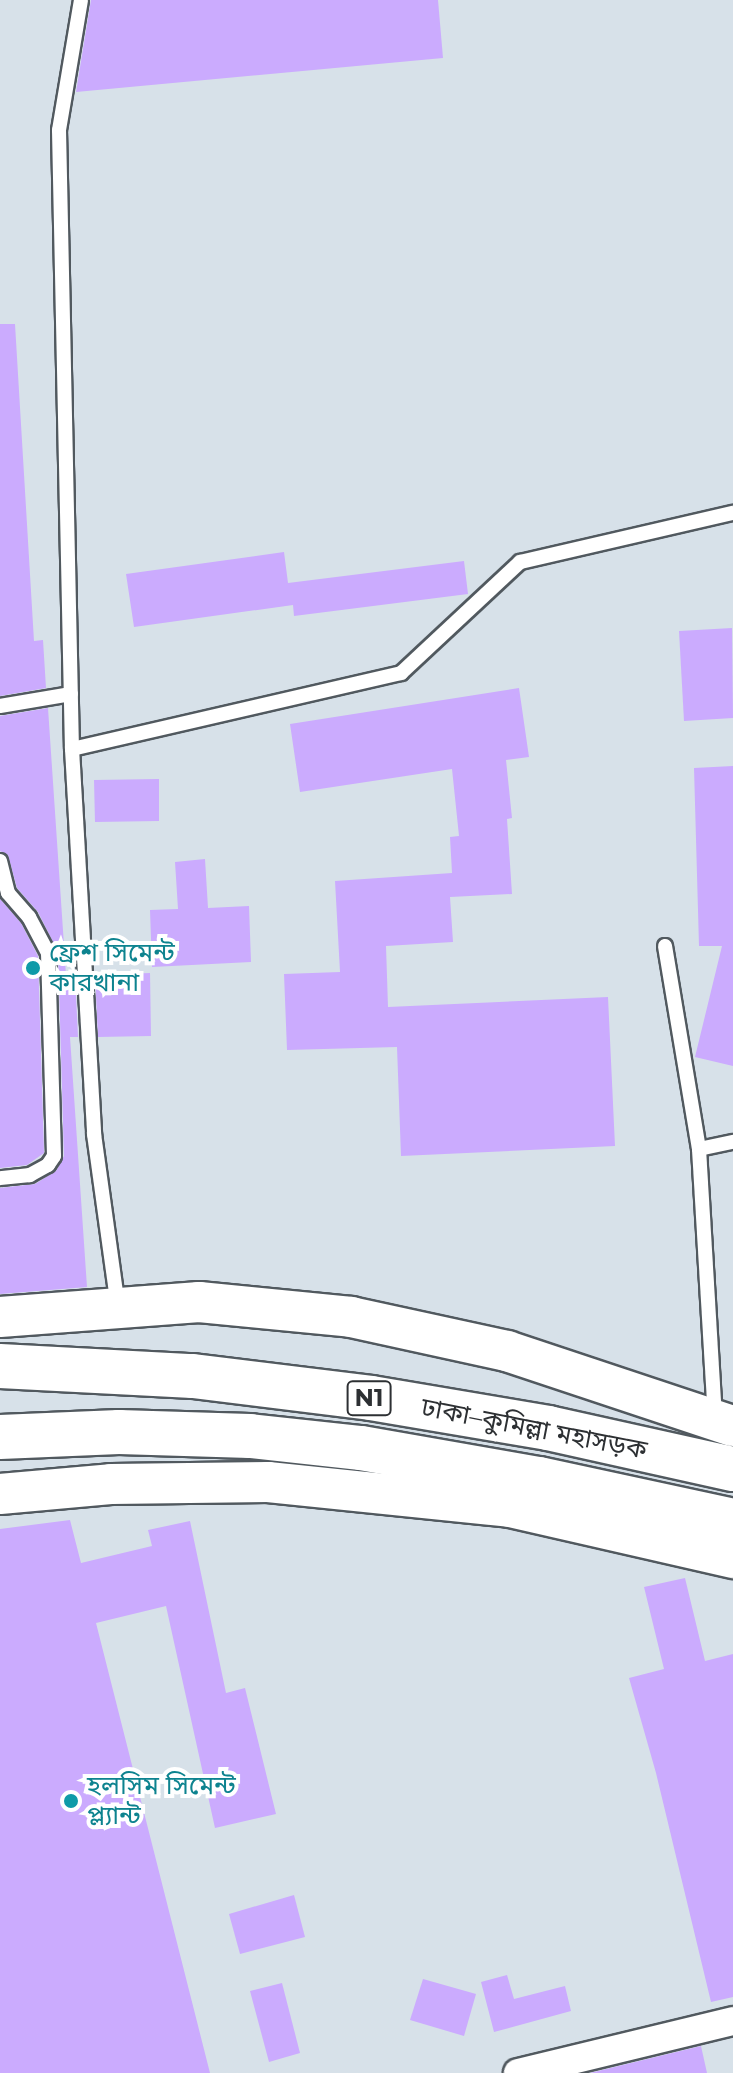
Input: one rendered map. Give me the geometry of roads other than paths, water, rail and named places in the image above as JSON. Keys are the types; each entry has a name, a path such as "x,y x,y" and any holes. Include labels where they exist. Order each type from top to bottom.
{"highway":[{"name":"ঢাকা–কুমিল্লা মহাসড়ক","path":"0,1366 193,1376 371,1398 548,1428 733,1469"},
{"name":"ঢাকা–কুমিল্লা মহাসড়ক","path":"0,1437 133,1432 250,1436 361,1448 539,1479 733,1521"}],"street":[{"path":"0,1317 199,1302 351,1317 507,1351 724,1423"},
{"path":"0,1494 111,1484 268,1482 510,1507 733,1558"},
{"path":"518,2073 733,2021"}],"lane":[{"path":"81,0 59,130 72,749 94,1134 118,1308"},
{"path":"72,749 401,673 520,562 733,513"},
{"path":"0,706 71,694"},
{"path":"0,861 8,893 29,917 48,953 54,1156 48,1165 30,1175 0,1178"},
{"path":"665,946 699,1149 724,1423"},
{"path":"699,1149 733,1142"}],"place":[{"name":"ফ্রেশ সিমেন্ট কারখানা","path":"33,968"},
{"name":"হলসিম সিমেন্ট প্ল্যান্ট","path":"71,1801"}]}
